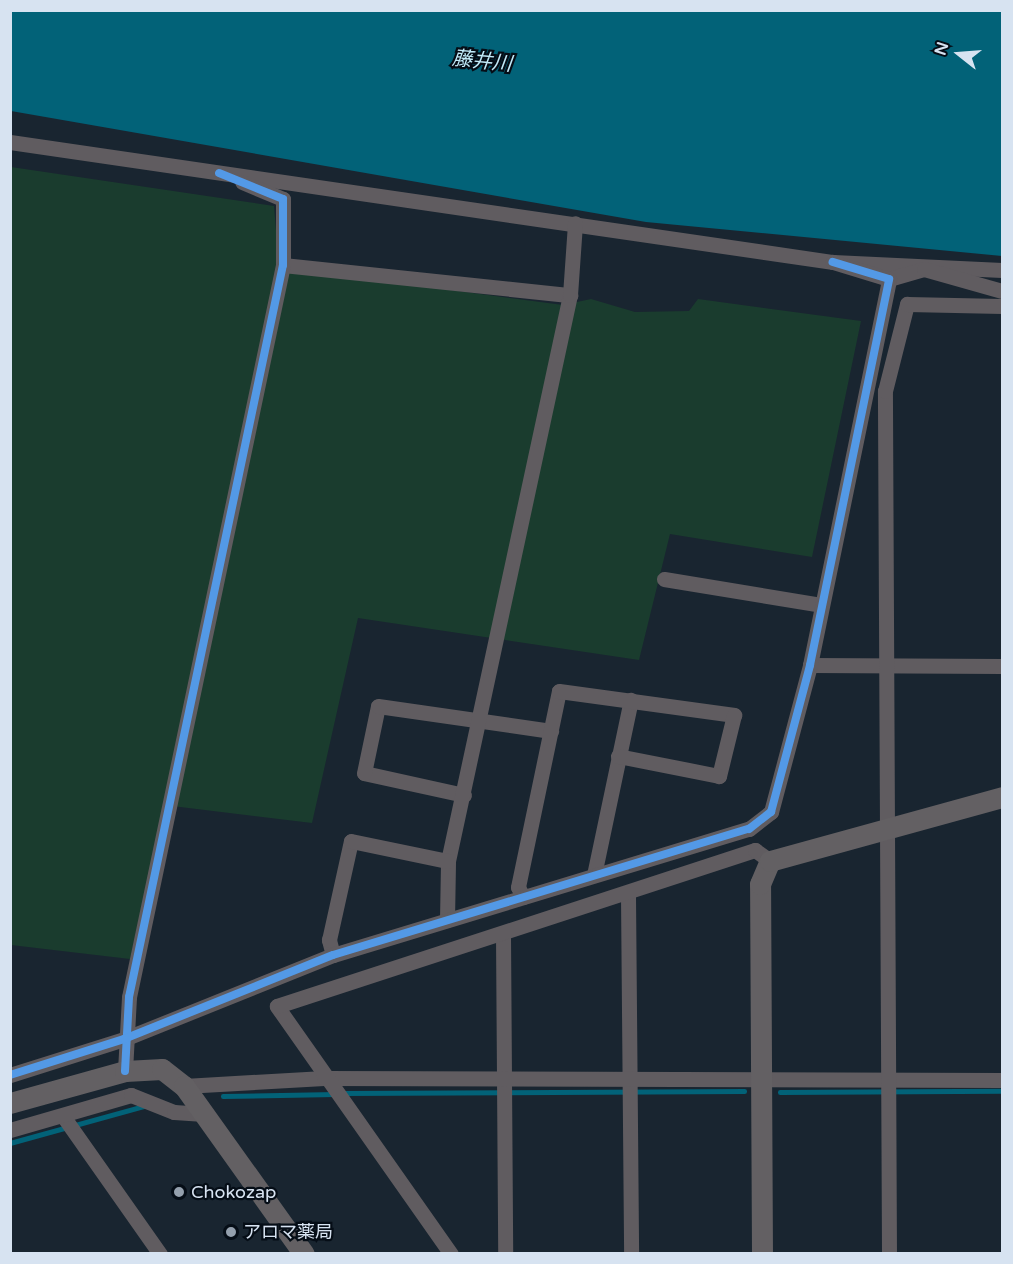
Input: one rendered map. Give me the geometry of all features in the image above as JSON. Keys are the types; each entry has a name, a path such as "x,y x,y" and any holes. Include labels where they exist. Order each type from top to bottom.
{"street":[{"path":"10,142 833,262 1002,270"},
{"path":"125,1071 123,1039 283,265 283,199 219,173"},
{"path":"447,920 448,861 482,721 570,295 575,223"},
{"path":"833,262 889,279 924,267 1002,291"},
{"path":"283,265 570,295"},
{"path":"10,1075 123,1039 333,956 749,829 771,812 810,665 820,605 889,279"},
{"path":"889,1254 885,391 907,304 1002,306"},
{"path":"664,579 820,605"},
{"path":"810,665 885,669 1002,666"},
{"path":"523,897 518,886 559,691 734,715 719,776 618,756"},
{"path":"594,875 630,700"},
{"path":"464,795 364,773 378,706 551,731"},
{"path":"451,1254 328,1083 277,1006 762,856 888,828 1002,797"},
{"path":"749,829 762,856 759,884 762,1254"},
{"path":"333,956 328,940 351,841 448,861"},
{"path":"628,896 631,1254"},
{"path":"503,935 505,1254"},
{"path":"10,1103 125,1071 162,1069 184,1086 304,1254"},
{"path":"184,1086 328,1083 505,1088 631,1088 760,1081 888,1088 1002,1080"},
{"path":"10,1130 69,1125 131,1095 174,1112 204,1114"},
{"path":"69,1125 160,1254"}],"green space":[{"path":"11,167 274,206 279,267 563,305 591,299 635,312 689,311 698,299 861,321 812,557 670,534 639,660 358,618 312,823 164,805 130,959 11,945"}],"water":[{"name":"藤井川","path":"10,11 1002,11 1002,256 646,222 11,111"}],"waterway":[{"path":"343,1093 744,1091"},
{"path":"780,1092 1002,1091"},
{"path":"223,1096 335,1094"},
{"path":"10,1143 144,1106"}],"cycle path":[{"path":"125,1071 129,997 283,265 283,199 219,173"},
{"path":"10,1075 124,1039 333,955 749,829 771,812 810,665 889,279 833,262"}],"place":[{"name":"Chokozap","path":"179,1192"},
{"name":"アロマ薬局","path":"231,1232"}]}
